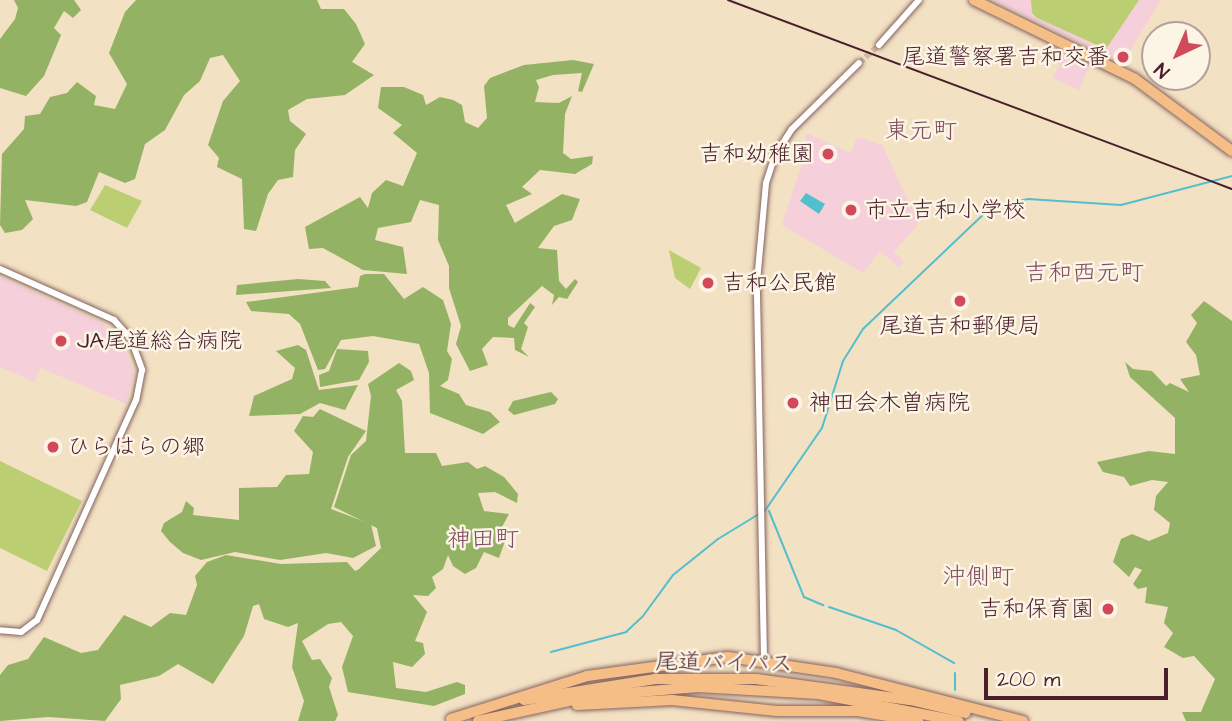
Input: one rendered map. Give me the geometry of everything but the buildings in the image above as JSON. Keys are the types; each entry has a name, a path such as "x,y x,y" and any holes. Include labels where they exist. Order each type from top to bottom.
{"highway":[{"path":"974,0 1135,79 1232,151"},
{"path":"448,720 523,694 621,669 728,657 764,659 836,673 1023,721"},
{"name":"尾道バイパス","path":"448,720 590,687 691,678 794,682 910,700 1002,721"},
{"name":"尾道バイパス","path":"478,721 619,692 698,687 819,694 958,721"},
{"path":"499,715 641,699 776,711 858,711 918,721"}],"street":[{"path":"879,45 919,0"},
{"path":"764,659 757,282 766,183 787,136 859,63"},
{"path":"0,269 114,320 131,339 142,370 136,400 37,620 21,632 0,630"}],"shaded area":[{"path":"993,0 1161,0 1148,21 1141,21 1141,33 1128,54 1120,49 1115,60"},
{"path":"1065,52 1090,64 1079,90 1053,78"},
{"name":"市立吉和小学校","path":"806,133 851,153 857,137 882,145 919,223 894,252 904,262 899,267 880,251 863,273 782,225 804,157"},
{"name":"JA尾道総合病院","path":"0,277 101,322 120,338 134,372 126,404 41,368 34,382 0,367"}],"green space":[{"path":"14,0 74,0 81,10 73,18 64,11 54,28 61,35 44,76 26,96 0,88 0,39 15,19 18,8"},
{"path":"136,0 317,0 321,9 344,9 356,24 365,44 352,62 374,75 345,95 307,99 288,110 290,121 306,134 295,150 293,177 278,180 268,194 256,231 244,229 242,179 217,167 219,158 208,145 223,101 240,81 223,55 210,58 200,81 184,95 165,130 145,144 135,179 125,183 99,172 87,202 76,206 25,200 33,219 22,230 5,233 0,225 2,154 24,129 25,116 40,114 50,97 67,93 77,82 96,96 94,105 115,109 127,84 109,53 125,12"},
{"path":"1031,0 1139,0 1106,49 1037,18 1032,13"},
{"path":"573,60 594,64 582,92 578,91 582,73 553,75 536,80 539,87 535,102 559,103 572,96 565,114 563,153 571,159 593,156 592,164 575,174 540,170 522,187 532,194 506,205 515,223 562,194 580,199 572,220 554,226 538,248 557,250 559,281 566,289 575,279 578,282 567,299 559,297 552,305 554,295 542,286 508,318 508,325 514,328 530,303 535,307 524,323 528,327 521,349 529,357 515,350 514,338 493,337 482,349 488,365 470,371 456,344 461,326 449,288 449,266 438,240 439,205 420,200 411,222 378,228 375,240 403,247 407,274 363,270 323,248 309,249 305,227 360,197 368,208 372,193 386,180 403,186 417,153 393,133 402,125 378,108 381,87 404,87 423,95 426,105 440,97 453,100 462,105 465,122 478,128 487,118 484,86 490,78 524,65"},
{"path":"105,185 142,201 127,228 90,210"},
{"path":"669,250 701,268 690,289 675,278"},
{"path":"384,274 404,299 423,287 443,300 451,324 447,351 452,359 448,380 440,386 459,394 466,405 490,412 500,422 483,434 430,413 429,373 419,344 373,336 341,340 325,369 318,370 300,324 289,314 251,311 246,302 358,287 360,276"},
{"path":"298,279 325,281 331,288 236,295 237,285"},
{"path":"1204,301 1232,321 1232,721 1186,721 1182,712 1201,712 1215,679 1194,656 1183,658 1164,647 1173,633 1164,623 1168,607 1145,603 1147,587 1138,589 1133,584 1142,570 1135,567 1129,577 1113,562 1121,539 1132,534 1149,541 1168,533 1170,523 1154,510 1156,496 1168,482 1152,480 1130,486 1124,477 1103,472 1097,462 1149,451 1175,454 1175,418 1130,377 1125,362 1133,369 1152,371 1166,386 1170,383 1189,392 1180,379 1200,375 1196,355 1186,342 1197,323 1191,315"},
{"path":"298,345 306,350 319,390 358,385 345,410 320,403 300,414 249,416 254,396 292,379 295,368 276,351"},
{"path":"337,349 368,351 369,362 359,380 320,387 319,375 329,371"},
{"path":"399,363 411,371 414,380 396,390 402,401 405,453 436,453 442,466 468,462 477,469 485,466 504,477 518,494 517,503 495,492 478,493 484,511 509,514 502,527 505,541 499,558 484,552 476,568 465,574 453,566 448,555 443,569 432,577 436,588 428,596 413,595 427,612 415,641 423,643 425,654 412,667 393,662 396,688 426,692 457,682 465,685 465,694 434,706 348,692 342,667 353,636 341,622 328,624 302,641 312,660 320,659 332,678 329,687 338,715 335,721 298,721 304,701 292,667 298,623 288,627 264,619 259,604 253,606 244,636 213,684 178,664 159,676 120,685 121,699 105,721 48,717 0,721 0,675 8,665 28,659 44,637 81,653 98,650 124,615 151,627 170,613 186,615 197,585 195,576 207,562 226,555 281,564 347,562 355,571 359,569 381,548 377,528 334,507 351,455 366,441 371,396 368,384"},
{"path":"551,392 558,399 555,404 514,415 508,410 513,401"},
{"path":"320,409 366,431 348,457 331,509 371,524 376,546 353,558 326,553 280,560 235,552 201,560 183,553 170,542 161,531 164,523 182,512 186,501 194,508 193,515 239,520 239,488 277,487 286,475 309,474 313,452 294,431 303,416 313,417"},
{"path":"0,461 82,501 47,571 0,548"}],"water":[{"path":"806,193 825,204 819,214 800,201"}],"waterway":[{"path":"764,512 822,428 843,361 863,329 991,207 1028,199 1121,205 1232,176"},
{"path":"769,511 804,597 823,605"},
{"path":"551,652 626,632 643,616 673,575 718,539 759,514"},
{"path":"829,607 896,630 954,663"},
{"path":"955,673 955,690"}],"tunnel":[{"path":"859,63 879,45"}],"railway":[{"path":"728,0 1232,189"}],"place":[{"name":"尾道警察署吉和交番","path":"1123,57"},
{"name":"吉和幼稚園","path":"828,154"},
{"name":"市立吉和小学校","path":"851,210"},
{"name":"吉和公民館","path":"708,283"},
{"name":"尾道吉和郵便局","path":"960,301"},
{"name":"JA尾道総合病院","path":"61,341"},
{"name":"神田会木曽病院","path":"793,403"},
{"name":"ひらはらの郷","path":"53,447"},
{"name":"吉和保育園","path":"1108,609"}],"district":[{"name":"東元町","path":"921,132"},
{"name":"吉和西元町","path":"1084,274"},
{"name":"神田町","path":"483,540"},
{"name":"沖側町","path":"978,578"}]}
